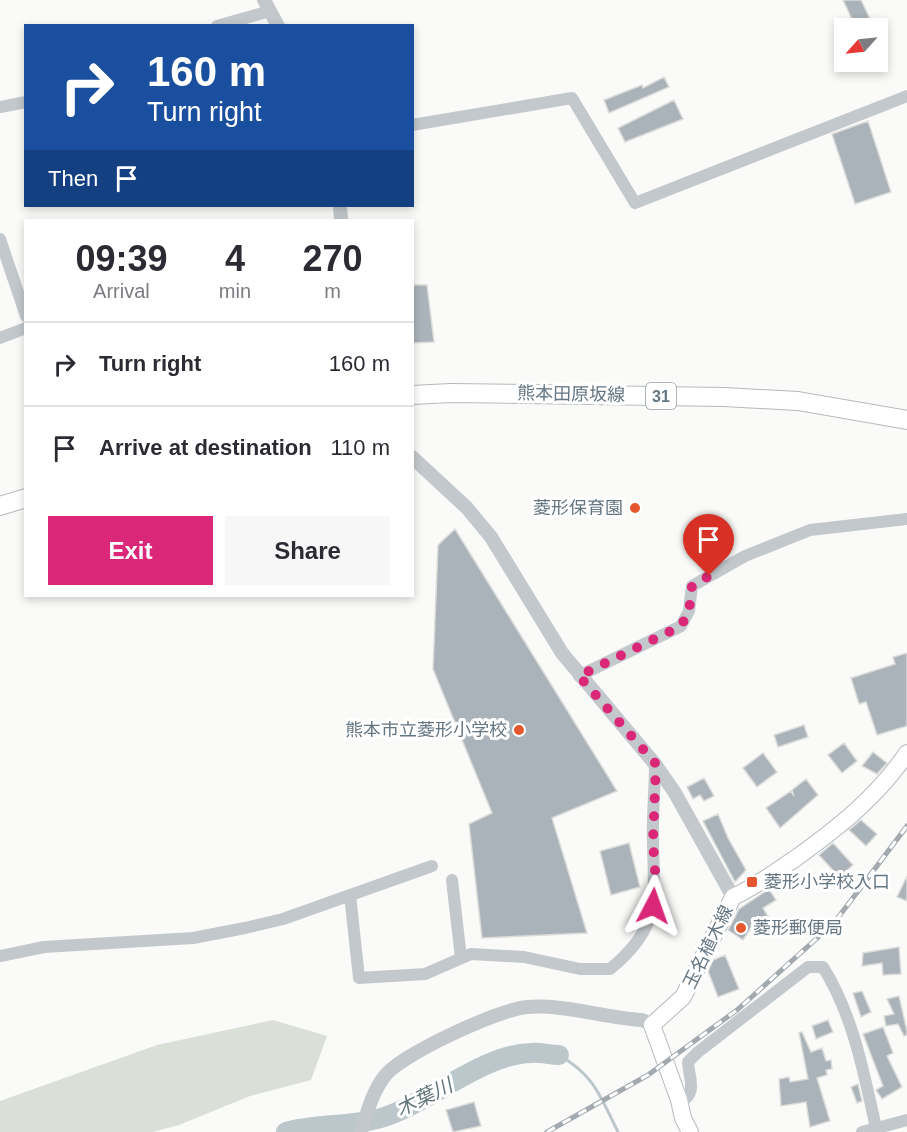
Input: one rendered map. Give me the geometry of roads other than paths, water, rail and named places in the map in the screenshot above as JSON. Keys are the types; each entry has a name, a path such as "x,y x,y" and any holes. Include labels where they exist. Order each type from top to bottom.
{"main road":[{"name":"熊本田原坂線","path":"414,395 452,393 724,397 798,401 907,420"},
{"path":"0,506 24,499"},
{"name":"玉名植木線","path":"652,1025 683,997 733,897 749,890 833,832 875,795 907,753"},
{"path":"652,1025 680,1102 682,1118 690,1132"}],"street":[{"path":"222,24 267,5 277,24"},
{"path":"414,125 572,98 635,203 907,96"},
{"path":"0,107 24,102"},
{"path":"0,239 24,310"},
{"path":"0,338 24,329"},
{"path":"414,459 467,508 490,537 543,625 579,676 656,764 696,827 733,897"},
{"path":"579,676 681,626 689,611 692,586 745,556 810,530 907,519"},
{"path":"350,895 359,978 425,974 471,954 524,957 580,969 610,969 625,957 646,929 653,906 656,884 653,842 656,764"},
{"path":"0,956 44,947 193,938 283,919 432,866"},
{"path":"452,880 461,958"},
{"path":"680,1102 687,1099 693,1088 688,1062 698,1052 808,967 823,967 835,986 848,1020 876,1128"},
{"path":"361,1132 368,1108 384,1076 397,1063 488,1018 526,1007 642,1020 652,1025"},
{"path":"862,1132 907,1120"}],"waterway":[{"name":"木葉川","path":"286,1132 381,1118 494,1062 531,1053 559,1055"},
{"path":"559,1055 589,1079 601,1097 618,1132"}],"railway":[{"path":"547,1132 648,1075 737,1010 834,923 907,826"}],"place":[{"name":"菱形保育園","path":"635,508"},
{"name":"熊本市立菱形小学校","path":"519,730"},
{"name":"菱形小学校入口","path":"752,882"},
{"name":"菱形郵便局","path":"741,928"}]}
